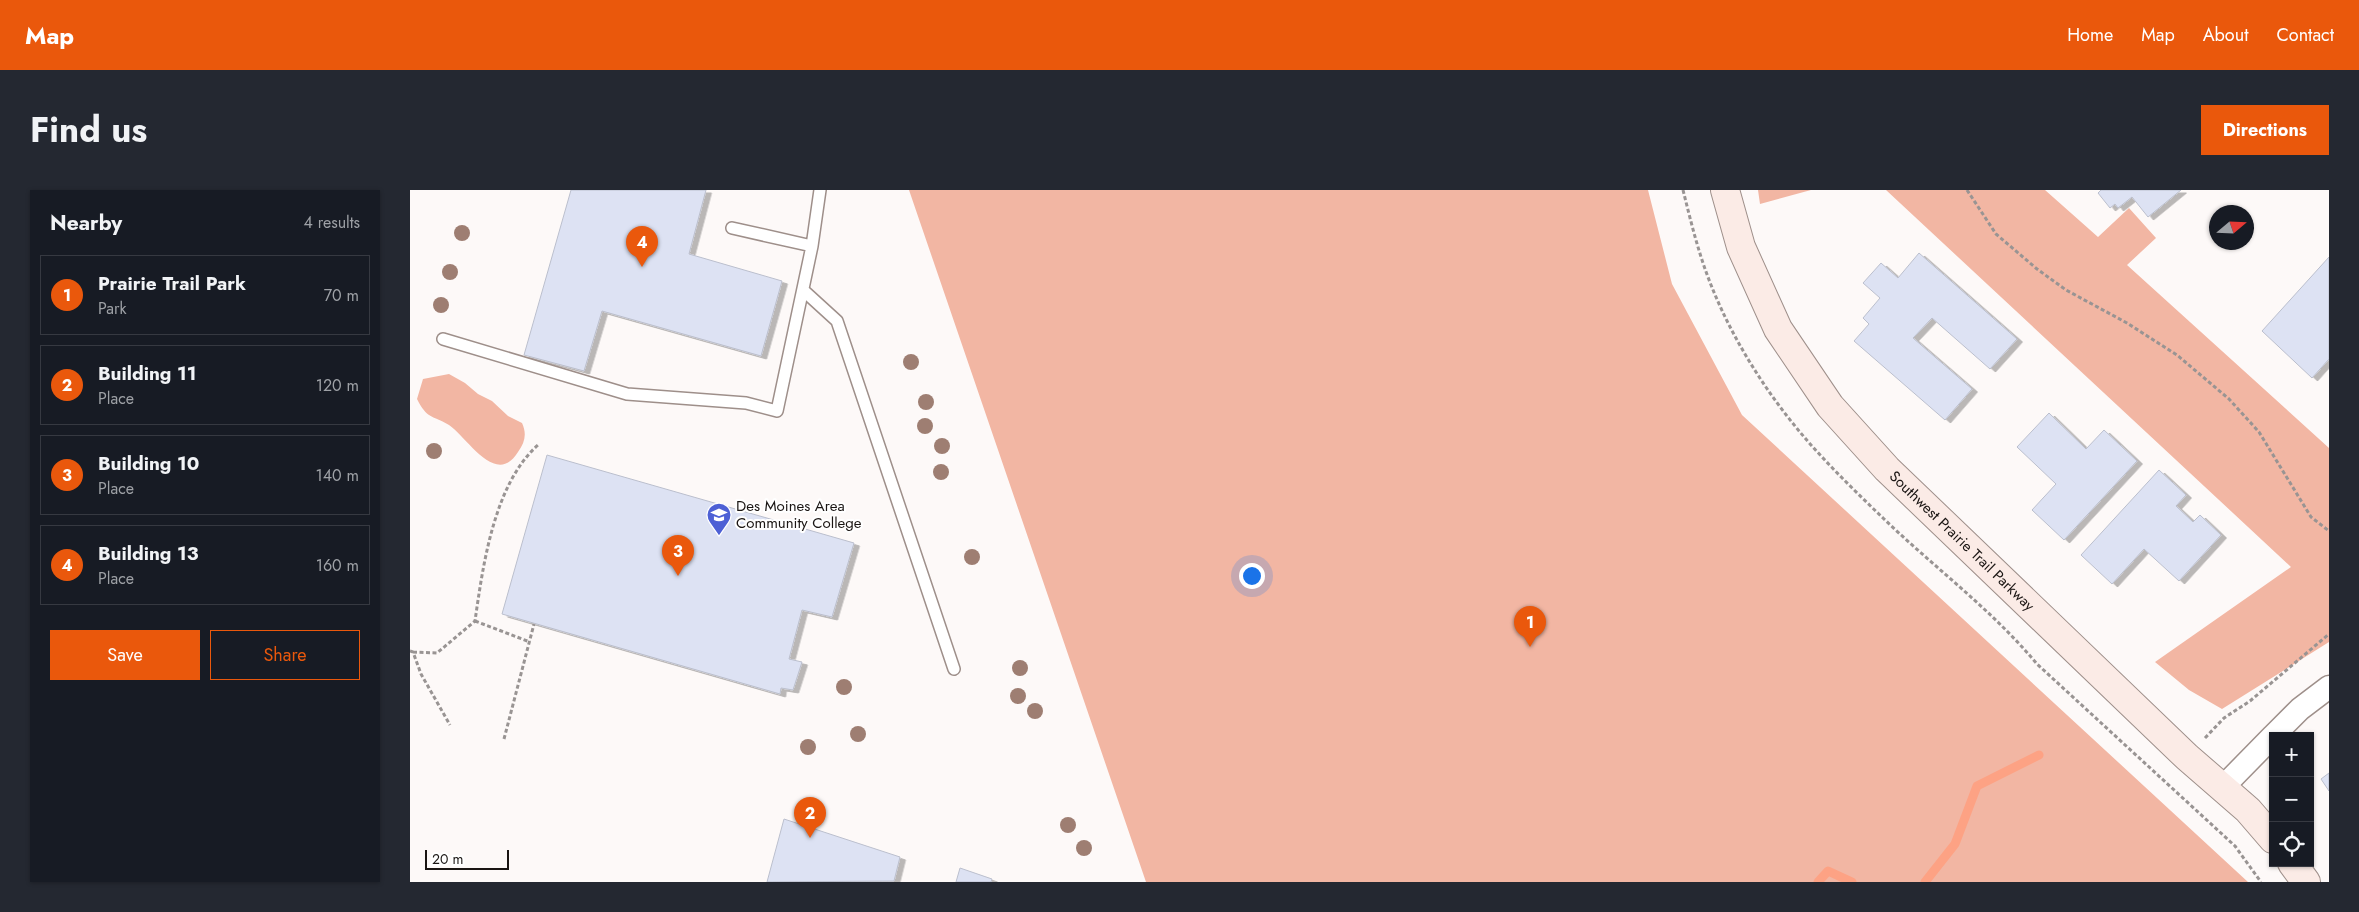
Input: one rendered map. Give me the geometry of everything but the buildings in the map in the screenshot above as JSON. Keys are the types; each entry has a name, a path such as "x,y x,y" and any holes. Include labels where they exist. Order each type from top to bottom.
{"street":[{"name":"Southwest Prairie Trail Parkway","path":"1725,190 1741,247 1778,329 1830,406 1887,469 2187,757 2248,810 2269,834"},
{"path":"2277,732 2300,709 2329,688"},
{"path":"2223,787 2269,740"},
{"path":"2295,867 2306,882"}],"lane":[{"path":"442,339 627,394 746,403 777,410 812,246 820,190"},
{"path":"732,228 812,246"},
{"path":"803,290 837,321 954,669"}],"path":[{"path":"1966,190 1996,234 2037,269 2066,290 2127,323 2177,355 2229,399 2259,432 2311,517 2329,531"},
{"path":"450,725 411,651 437,653 475,621 480,584 496,517 515,471 527,454 538,445"},
{"path":"475,621 530,642"},
{"path":"504,740 534,624"},
{"path":"2210,732 2224,718 2250,701 2329,634"}],"shaded area":[{"path":"909,190 1648,190 1672,284 1742,415 2248,882 1146,882"},
{"path":"1758,190 1811,190 1760,204"},
{"path":"1886,190 2045,190 2098,237 2129,208 2156,238 2127,265 2329,448 2329,642 2222,709 2189,690 2155,662 2291,567"},
{"path":"449,374 465,383 478,394 492,401 508,416 522,423 525,434 524,441 518,452 509,462 500,465 491,462 449,425 430,416 424,410 417,399 423,379"}],"waterway":[{"path":"1925,882 1955,844 1977,786 2039,755"},
{"path":"1818,882 1828,871 1852,882"}],"place":[{"name":"Building 13","path":"642,267"},
{"name":"Des Moines Area Community College","path":"719,536"},
{"name":"Building 10","path":"678,576"},
{"name":"Prairie Trail Park","path":"1530,647"},
{"name":"Building 11","path":"810,838"}]}
